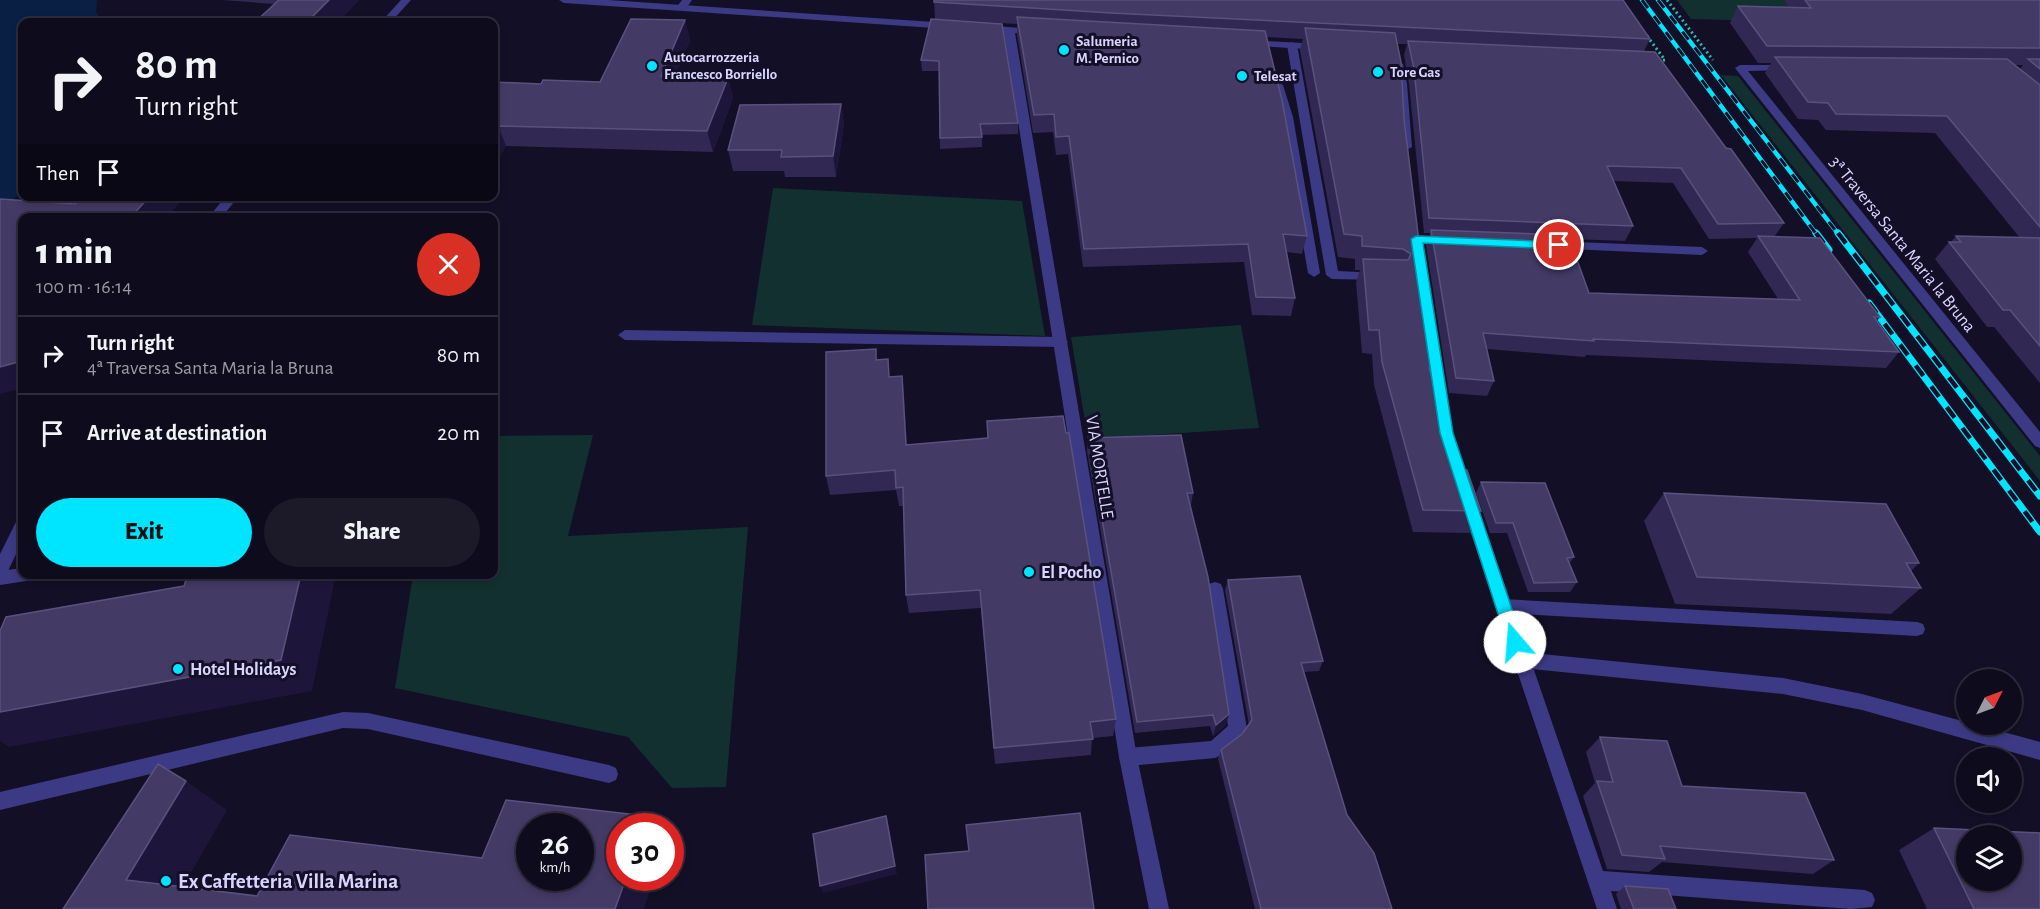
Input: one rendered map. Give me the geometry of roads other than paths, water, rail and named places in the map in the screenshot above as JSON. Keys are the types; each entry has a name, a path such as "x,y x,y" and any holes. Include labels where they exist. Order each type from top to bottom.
{"street":[{"path":"390,18 406,0"},
{"path":"564,0 684,4 962,27"},
{"path":"974,28 1046,32"},
{"name":"VIA MORTELLE","path":"1009,30 1128,757 1159,909"},
{"path":"1234,42 1334,48"},
{"path":"1268,44 1271,57"},
{"path":"1292,45 1332,275 1395,278"},
{"path":"1396,52 1402,84 1408,165"},
{"name":"3ª Traversa Santa Maria la Bruna","path":"1800,68 1740,68 2040,442"},
{"path":"1276,77 1287,117 1314,273"},
{"path":"218,213 229,201"},
{"path":"1414,220 1417,245 1464,241"},
{"path":"1535,244 1702,251"},
{"path":"625,335 1061,342"},
{"path":"1431,342 1449,442"},
{"path":"1465,491 1607,909"},
{"path":"0,570 18,536"},
{"path":"0,578 18,576"},
{"path":"1128,757 1215,749 1238,729 1215,589"},
{"path":"1503,606 1917,629"},
{"path":"1521,660 1783,686 1862,702 2040,751"},
{"path":"0,801 343,720 368,721 609,774"},
{"path":"1597,880 1865,900"}],"water":[{"path":"0,0 97,0 96,12 100,18 18,18 18,195 0,210"}],"railway":[{"path":"1642,0 1817,235"},
{"path":"1658,0 1839,235"},
{"path":"1816,233 1829,250"},
{"path":"1838,233 2040,496"},
{"path":"1869,303 2040,532"}],"place":[{"name":"Salumeria M. Pernico","path":"1064,50"},
{"name":"Autocarrozzeria Francesco Borriello","path":"652,66"},
{"name":"Tore Gas","path":"1378,72"},
{"name":"Telesat","path":"1242,76"},
{"name":"El Pocho","path":"1029,572"},
{"name":"Hotel Holidays","path":"178,669"},
{"name":"Ex Caffetteria Villa Marina","path":"166,881"}]}
